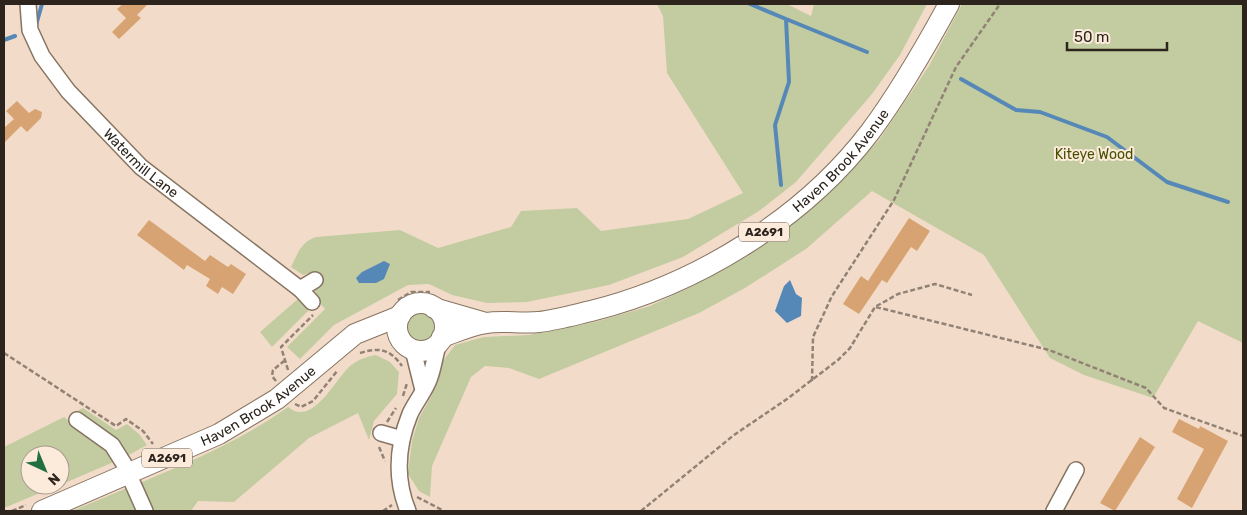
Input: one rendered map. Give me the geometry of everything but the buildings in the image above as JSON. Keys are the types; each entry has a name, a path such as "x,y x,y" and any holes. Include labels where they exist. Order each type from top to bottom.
{"main road":[{"name":"Haven Brook Avenue","path":"440,340 486,323 539,322 591,311 644,295 732,253 770,228 806,199 869,133 918,61 949,4"},
{"name":"Haven Brook Avenue","path":"435,301 486,323"},
{"path":"355,334 407,346 427,350 440,340 444,323 435,301 416,304 404,310 398,308 397,329 407,346"},
{"name":"Haven Brook Avenue","path":"36,508 128,474 219,434 277,399 355,334 398,308"}],"street":[{"name":"Watermill Lane","path":"28,4 30,30 42,56 68,91 141,166 300,289 312,302"},
{"path":"300,289 315,280"},
{"path":"408,511 401,494 398,466 402,440 410,414 430,376 440,340"},
{"path":"407,346 423,390"},
{"path":"77,420 112,445 145,511"},
{"path":"380,433 402,440"},
{"path":"1054,511 1076,470"}],"path":[{"path":"812,381 813,337 832,296 894,200 956,67 1000,4"},
{"path":"641,511 734,435 812,381 850,348 875,307 898,294 935,284 972,295"},
{"path":"398,308 411,292 427,291 435,301"},
{"path":"290,373 284,361 281,347 317,311 312,302"},
{"path":"875,307 1049,350 1146,388 1164,408 1243,436"},
{"path":"356,354 375,348 395,356 404,369"},
{"path":"4,353 116,426 126,419 143,431 157,450"},
{"path":"280,386 272,376 273,370 284,361"},
{"path":"292,400 301,407 313,401 343,364"},
{"path":"402,398 407,383 406,376"},
{"path":"309,396 313,401"},
{"path":"380,433 398,405"},
{"path":"401,494 419,498 444,511"},
{"path":"12,511 36,508"}],"green space":[{"path":"657,4 787,4 811,16 814,4 927,4 900,55 872,94 796,182 759,211 683,257 609,285 527,302 487,303 452,295 429,284 408,285 334,325 300,359 287,347 325,309 315,298 315,289 322,283 316,271 303,275 291,267 303,245 316,237 400,230 438,248 511,227 521,211 577,208 601,231 688,219 743,193 667,73 663,16"},
{"name":"Kiteye Wood","path":"962,4 1243,4 1243,343 1198,321 1153,398 1084,375 1050,358 984,255 872,191 806,249 745,288 699,313 539,379 509,368 485,366 471,377 432,466 430,497 419,491 408,474 412,441 419,418 432,395 443,361 455,345 484,337 529,335 595,322 650,306 695,285 777,236 815,205 879,140 929,66"},
{"path":"299,298 309,310 272,347 260,332"},
{"path":"421,309 433,315 439,327 433,339 421,345 409,339 403,327 409,315"},
{"path":"376,355 390,362 399,372 397,394 374,421 369,440 358,413 309,438 234,502 198,501 191,511 151,511 140,483 235,440 288,407 299,412 313,408 351,365 361,359"},
{"path":"83,408 116,430 127,424 139,434 147,445 127,456 116,440 75,412"},
{"path":"64,417 106,449 116,461 70,481 70,445 20,445 20,495 35,495 4,508 4,447"},
{"path":"127,488 137,511 72,511"}],"water":[{"path":"384,261 390,264 384,279 376,283 359,283 356,278 362,272"},
{"path":"790,280 796,294 802,298 801,316 787,323 775,311 784,286"}],"waterway":[{"path":"36,25 42,4"},
{"path":"750,4 786,19 789,82 775,125 781,185"},
{"path":"786,19 867,52"},
{"path":"4,40 15,36"},
{"path":"961,79 1016,110 1040,112 1107,137 1167,182 1228,202"}]}
